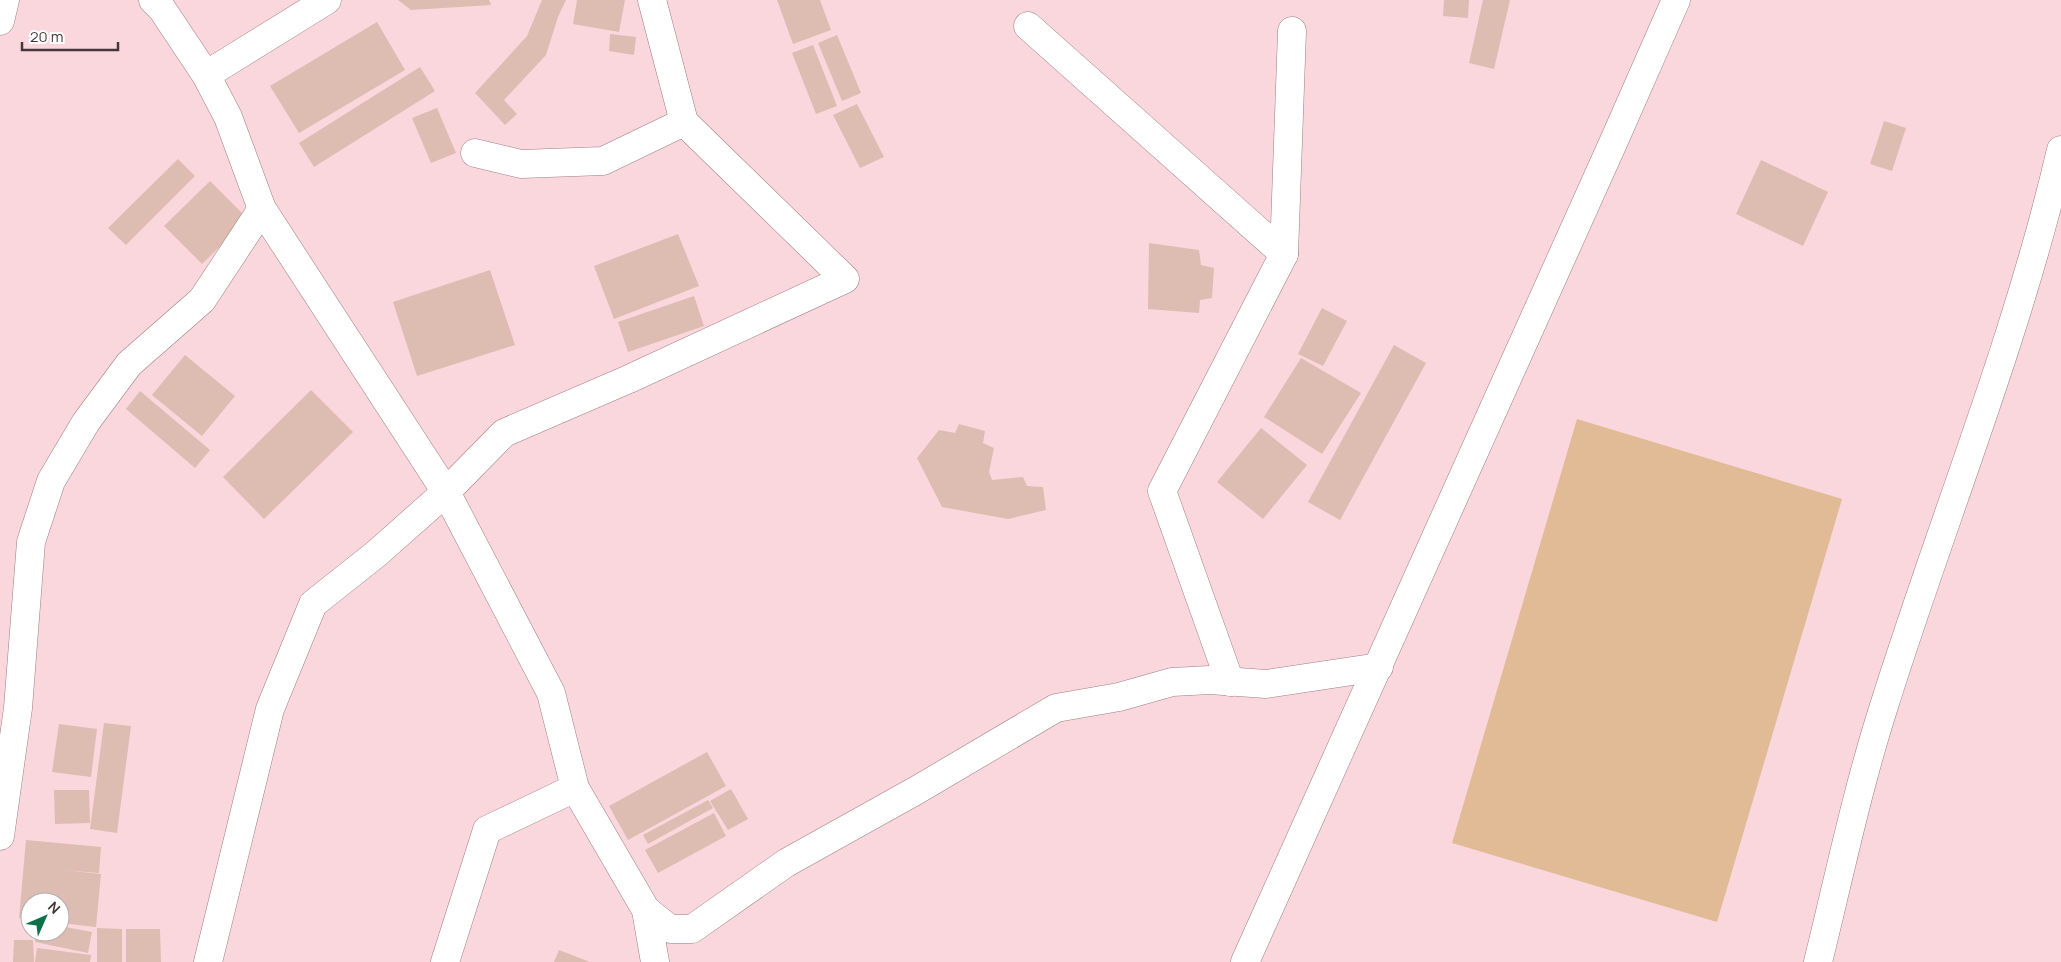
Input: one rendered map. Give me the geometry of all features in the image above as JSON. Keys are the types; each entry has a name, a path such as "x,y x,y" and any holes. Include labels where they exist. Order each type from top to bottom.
{"street":[{"path":"0,21 5,0"},
{"path":"153,0 162,9 206,74 228,117 262,209 446,492 551,693 575,788 646,910 655,962"},
{"path":"206,74 327,0"},
{"path":"208,962 270,709 313,604 376,554 446,492 504,433 629,379 845,279 684,122 652,0"},
{"path":"1245,962 1676,0"},
{"path":"1028,26 1284,254"},
{"path":"1230,682 1162,490 1284,254 1292,31"},
{"path":"475,153 522,164 603,161 684,122"},
{"path":"1818,962 1883,707 2010,336 2061,150"},
{"path":"0,836 18,708 32,542 51,481 86,422 129,364 202,300 262,209"},
{"path":"646,910 670,929 692,928 786,863 917,790 1056,708 1119,697 1172,682 1266,684 1378,667"},
{"path":"445,962 487,830 575,788"}],"shaded area":[{"path":"1577,419 1842,499 1717,922 1452,843"}],"building":[{"path":"398,0 489,0 491,5 411,10"},
{"path":"542,0 566,0 558,17 546,55 504,100 517,114 505,125 475,93 527,36"},
{"path":"577,0 625,0 619,32 573,24"},
{"path":"777,0 820,0 831,30 793,44"},
{"path":"1444,0 1469,0 1468,18 1443,16"},
{"path":"1483,0 1510,0 1494,69 1469,63"},
{"path":"377,22 405,70 299,133 270,86"},
{"path":"610,34 636,37 634,55 609,51"},
{"path":"837,35 861,93 842,101 818,43"},
{"path":"813,45 837,106 816,114 792,53"},
{"path":"420,67 435,91 314,167 299,143"},
{"path":"857,104 884,157 860,168 833,115"},
{"path":"437,108 456,153 431,163 412,118"},
{"path":"1884,121 1906,128 1892,171 1870,164"},
{"path":"178,159 195,176 126,245 108,228"},
{"path":"1761,160 1828,192 1803,246 1736,214"},
{"path":"210,181 248,219 202,264 164,226"},
{"path":"678,234 699,286 614,319 594,266"},
{"path":"1149,243 1199,250 1201,265 1214,268 1212,298 1200,300 1199,313 1148,309"},
{"path":"490,270 515,345 417,376 393,302"},
{"path":"694,296 704,326 628,352 618,322"},
{"path":"1322,308 1347,321 1323,366 1298,354"},
{"path":"1394,345 1426,363 1340,520 1308,502"},
{"path":"185,355 235,396 202,436 152,395"},
{"path":"1301,358 1361,393 1322,454 1264,417"},
{"path":"311,390 353,432 264,519 223,477"},
{"path":"140,391 210,450 195,468 126,409"},
{"path":"959,424 985,431 983,443 994,448 989,472 992,480 1023,477 1027,486 1043,487 1046,510 1008,519 942,507 917,458 939,430 955,433"},
{"path":"1261,428 1307,465 1263,519 1217,482"},
{"path":"104,723 131,726 117,833 90,829"},
{"path":"59,724 97,729 91,777 52,772"},
{"path":"707,752 726,786 628,840 609,806"},
{"path":"731,789 748,819 728,830 710,801"},
{"path":"54,790 89,790 90,823 55,824"},
{"path":"708,800 713,808 648,844 643,835"},
{"path":"714,813 726,836 658,873 645,850"},
{"path":"26,840 101,847 99,873 63,870 101,874 96,927 70,924 70,892 21,892"},
{"path":"70,928 92,932 88,953 35,942 70,942"},
{"path":"97,928 122,929 122,962 97,962"},
{"path":"126,929 160,929 161,962 126,962"},
{"path":"14,940 33,942 34,962 13,962"},
{"path":"37,948 91,955 90,962 35,962"},
{"path":"559,950 590,962 554,962"}]}
